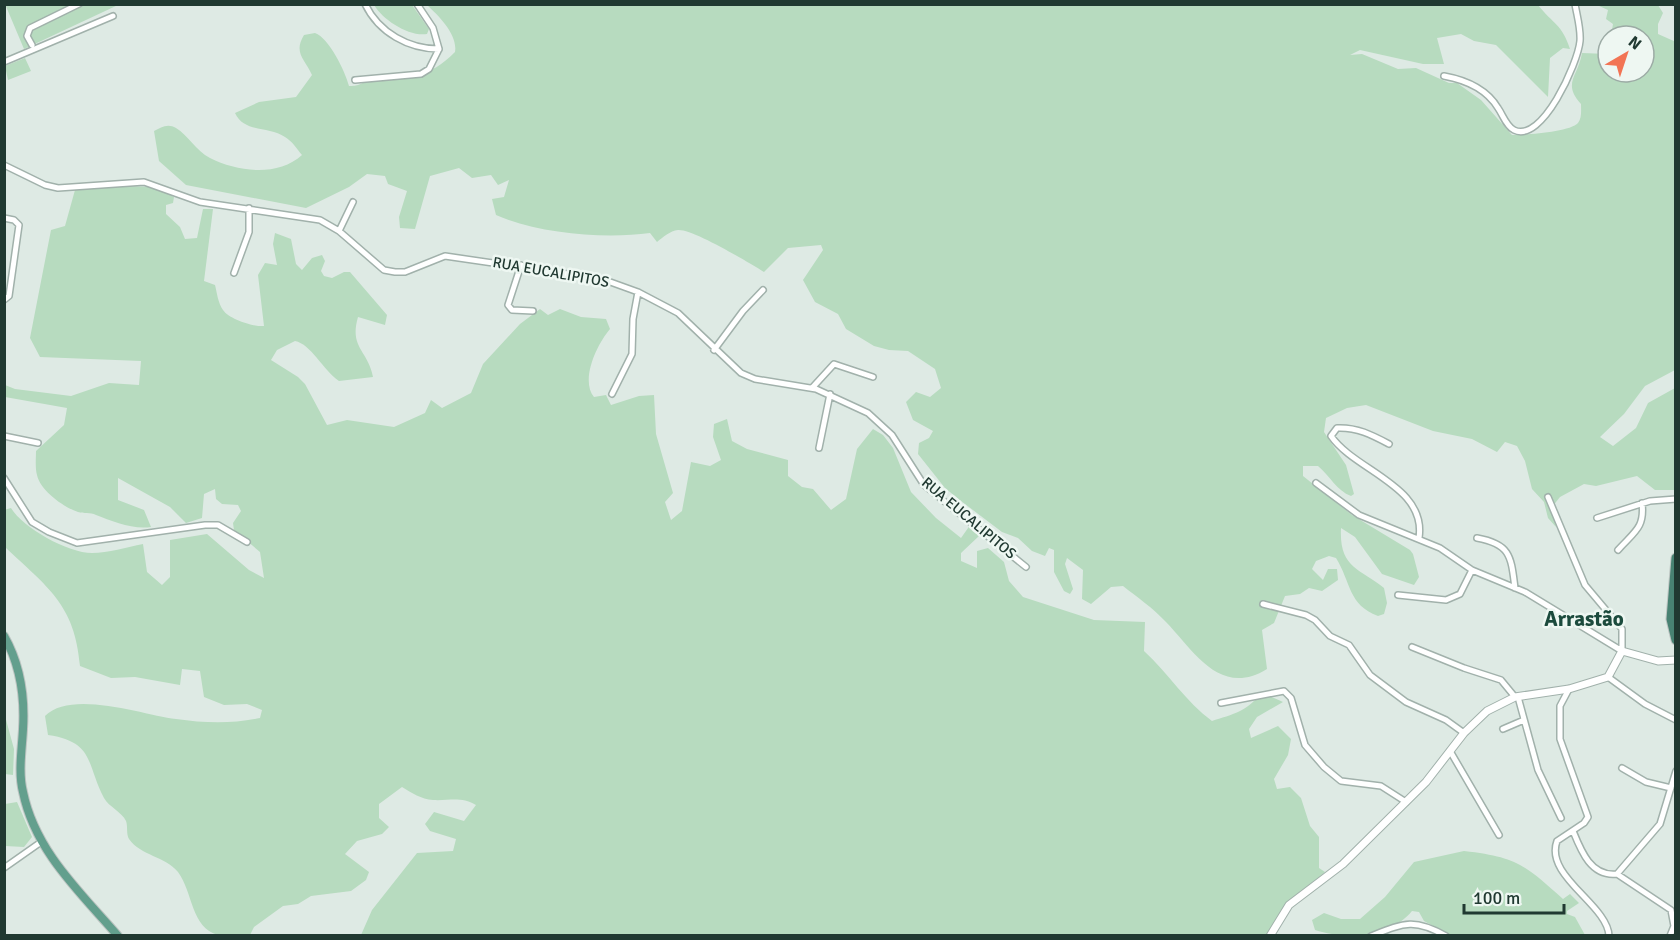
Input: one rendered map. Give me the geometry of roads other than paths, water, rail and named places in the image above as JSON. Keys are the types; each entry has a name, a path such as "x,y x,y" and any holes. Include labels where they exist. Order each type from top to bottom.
{"highway":[{"path":"1676,558 1671,620 1676,640"}],"main road":[{"path":"4,636 19,671 23,696 22,791 31,822 57,866 118,936"}],"street":[{"path":"32,45 27,36 30,28 79,4"},
{"path":"365,4 384,27 402,43 420,49 440,49"},
{"path":"355,80 421,74 429,69 440,49 432,28 417,4"},
{"path":"1444,76 1466,82 1487,94 1513,129 1528,131 1554,103 1572,71 1580,42 1575,4"},
{"path":"4,62 113,16"},
{"name":"RUA EUCALIPITOS","path":"4,165 45,185 58,188 144,182 201,202 320,220 339,231 384,270 405,272 445,256 602,279 639,291 678,313 741,374 755,379 812,388 830,394 868,413 892,435 924,485 1026,567"},
{"path":"339,231 347,220 353,201"},
{"path":"234,273 249,232 249,208"},
{"path":"4,218 14,220 19,225 9,296 4,300"},
{"path":"521,266 508,304 512,310 533,311"},
{"path":"714,350 743,310 763,290"},
{"path":"612,394 632,354 633,319 639,291"},
{"path":"812,388 834,364 873,377"},
{"path":"819,448 830,394"},
{"path":"1389,444 1365,432 1344,428 1337,428 1331,436 1410,503 1419,520 1419,538"},
{"path":"4,436 38,443"},
{"path":"4,478 32,522 49,532 77,543 205,525 218,525 247,542"},
{"path":"1316,483 1359,515 1440,548 1472,570 1515,588 1622,651 1658,661 1676,660"},
{"path":"1270,936 1289,905 1344,864 1426,782 1464,733 1487,711 1517,697 1569,689 1608,677 1622,651 1622,629 1585,585 1548,497"},
{"path":"1597,518 1642,503 1676,499"},
{"path":"1618,550 1641,524 1642,503"},
{"path":"1477,538 1495,541 1504,548 1511,560 1515,588"},
{"path":"1398,595 1446,600 1460,594 1472,570"},
{"path":"1263,604 1315,620 1330,636 1349,645 1370,675 1406,702 1446,720 1464,733"},
{"path":"1412,647 1464,668 1488,674 1508,685 1517,697 1538,770 1562,818"},
{"path":"1608,677 1645,704 1676,720"},
{"path":"1569,689 1560,706 1560,740 1588,815 1584,823 1557,841 1556,854 1572,885 1603,915 1609,927 1609,936"},
{"path":"1221,703 1284,691 1291,698 1305,745 1324,767 1341,781 1381,786 1406,802"},
{"path":"1503,729 1524,720"},
{"path":"1450,751 1499,835"},
{"path":"1622,768 1646,782 1671,788"},
{"path":"1617,874 1660,824 1676,771"},
{"path":"1573,831 1591,865 1598,870 1617,874 1671,910 1674,926 1670,936"},
{"path":"4,868 41,842"},
{"path":"1371,936 1400,924 1414,923 1429,926 1446,936"}],"district":[{"name":"Arrastão","path":"1584,619"}]}
